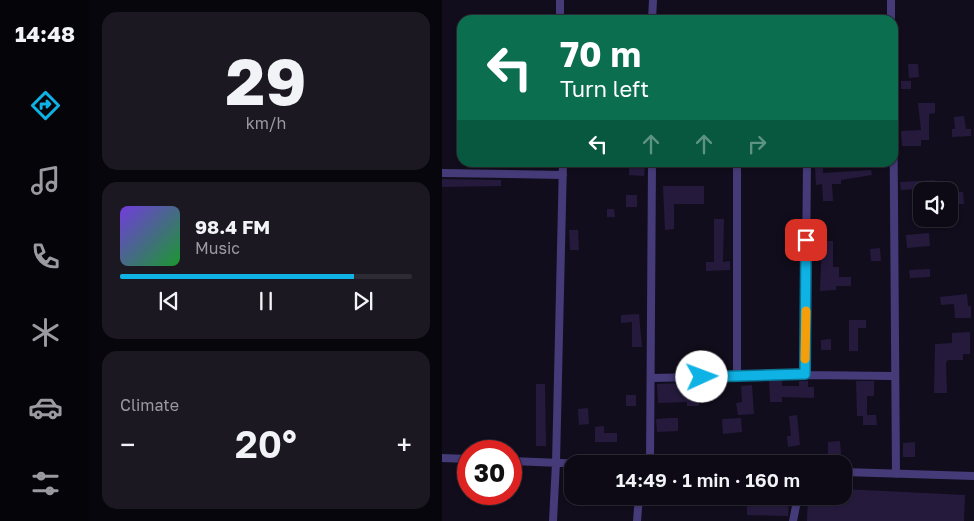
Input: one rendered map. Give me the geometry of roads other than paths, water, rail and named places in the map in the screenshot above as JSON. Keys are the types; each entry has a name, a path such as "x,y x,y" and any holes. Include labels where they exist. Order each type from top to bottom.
{"street":[{"path":"560,0 560,15"},
{"path":"652,15 653,0"},
{"path":"891,0 892,15"},
{"path":"553,521 563,167"},
{"path":"650,455 652,167"},
{"path":"737,167 737,376"},
{"path":"805,374 807,167"},
{"path":"894,167 896,474"},
{"path":"442,173 563,175"},
{"path":"651,378 805,374 894,376"},
{"path":"442,458 457,459"},
{"path":"522,461 564,463"},
{"path":"852,472 974,476"},
{"path":"637,521 638,505"},
{"path":"793,521 796,505"}]}
